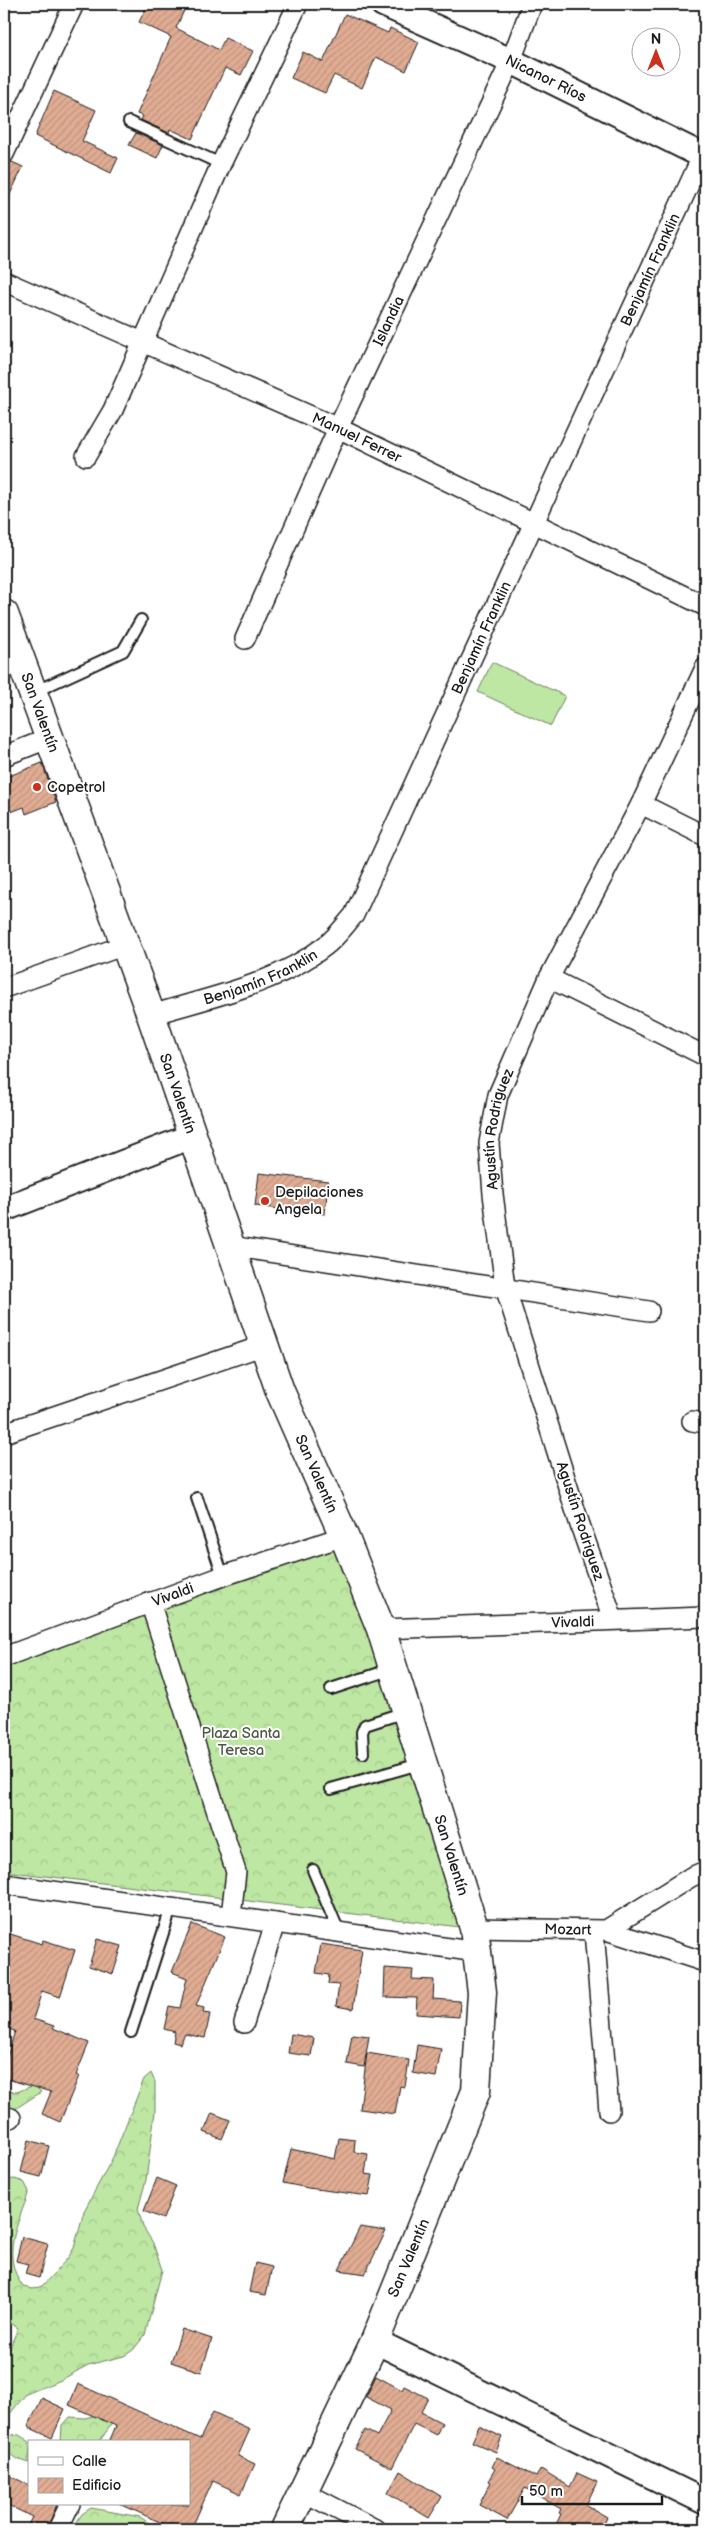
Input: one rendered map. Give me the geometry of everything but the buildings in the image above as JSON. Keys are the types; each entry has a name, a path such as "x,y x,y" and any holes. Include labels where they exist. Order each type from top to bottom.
{"main road":[{"name":"San Valentín","path":"4,614 151,1015 280,1391 344,1536 395,1668 476,1940 482,1992 476,2091 375,2341 285,2529"}],"street":[{"path":"4,154 74,4"},
{"path":"86,456 113,410 221,164 298,4"},
{"name":"Nicanor Ríos","path":"383,4 510,61 704,154"},
{"name":"Islandia","path":"245,639 338,428 510,61 532,4"},
{"name":"Benjamín Franklin","path":"151,1015 263,981 296,966 327,945 354,915 704,154"},
{"name":"Manuel Ferrer","path":"4,281 338,428 705,606"},
{"name":"Agustín Rodriguez","path":"614,1619 580,1525 505,1287 492,1194 490,1143 498,1095 548,978 641,804 705,668"},
{"path":"4,756 50,738"},
{"path":"641,804 705,836"},
{"path":"4,988 125,945"},
{"path":"548,978 705,1056"},
{"path":"4,1209 192,1136"},
{"path":"230,1246 505,1287 649,1311"},
{"path":"4,1433 265,1345"},
{"name":"Vivaldi","path":"4,1657 223,1576 344,1536"},
{"path":"150,1602 236,1872 231,1916"},
{"name":"Vivaldi","path":"381,1629 705,1617"},
{"name":"Mozart","path":"4,1884 339,1932 476,1940 600,1930 691,1877 705,1871"},
{"path":"244,2024 275,1922"},
{"path":"609,2111 600,1930 705,1962"},
{"path":"375,2341 705,2502"},
{"path":"302,2491 375,2529"},
{"path":"58,2529 69,2506"}],"lane":[{"path":"129,122 221,164"},
{"path":"33,692 123,651 141,620"},
{"path":"197,1498 223,1576"},
{"path":"331,1689 395,1668"},
{"path":"363,1753 362,1732 365,1725 408,1711"},
{"path":"331,1789 424,1763"},
{"path":"313,1870 339,1932"},
{"path":"131,2032 171,1908"}],"green space":[{"path":"492,662 565,696 551,726 478,692"},
{"name":"Plaza Santa Teresa","path":"336,1539 476,1929 4,1871 4,1662"},
{"path":"151,2073 155,2082 155,2112 146,2180 138,2209 143,2227 153,2243 162,2270 145,2335 133,2350 124,2356 88,2365 61,2380 26,2394 4,2421 4,2361 18,2328 4,2318 4,2180 15,2179 24,2182 29,2191 16,2228 12,2251 16,2275 23,2287 33,2289 42,2286 68,2258 74,2248 84,2211 113,2157 144,2079"},
{"path":"34,2085 41,2092 9,2113 6,2131 4,2132 4,2091 17,2092"},
{"path":"104,2413 113,2422 100,2440 61,2440 62,2426 70,2417 85,2418"},
{"path":"4,2435 19,2435 28,2441 28,2463 10,2454 4,2441"},
{"path":"91,2508 140,2517 158,2529 72,2529 82,2514"}],"place":[{"name":"Copetrol","path":"37,787"},
{"name":"Depilaciones Angela","path":"265,1201"}]}
